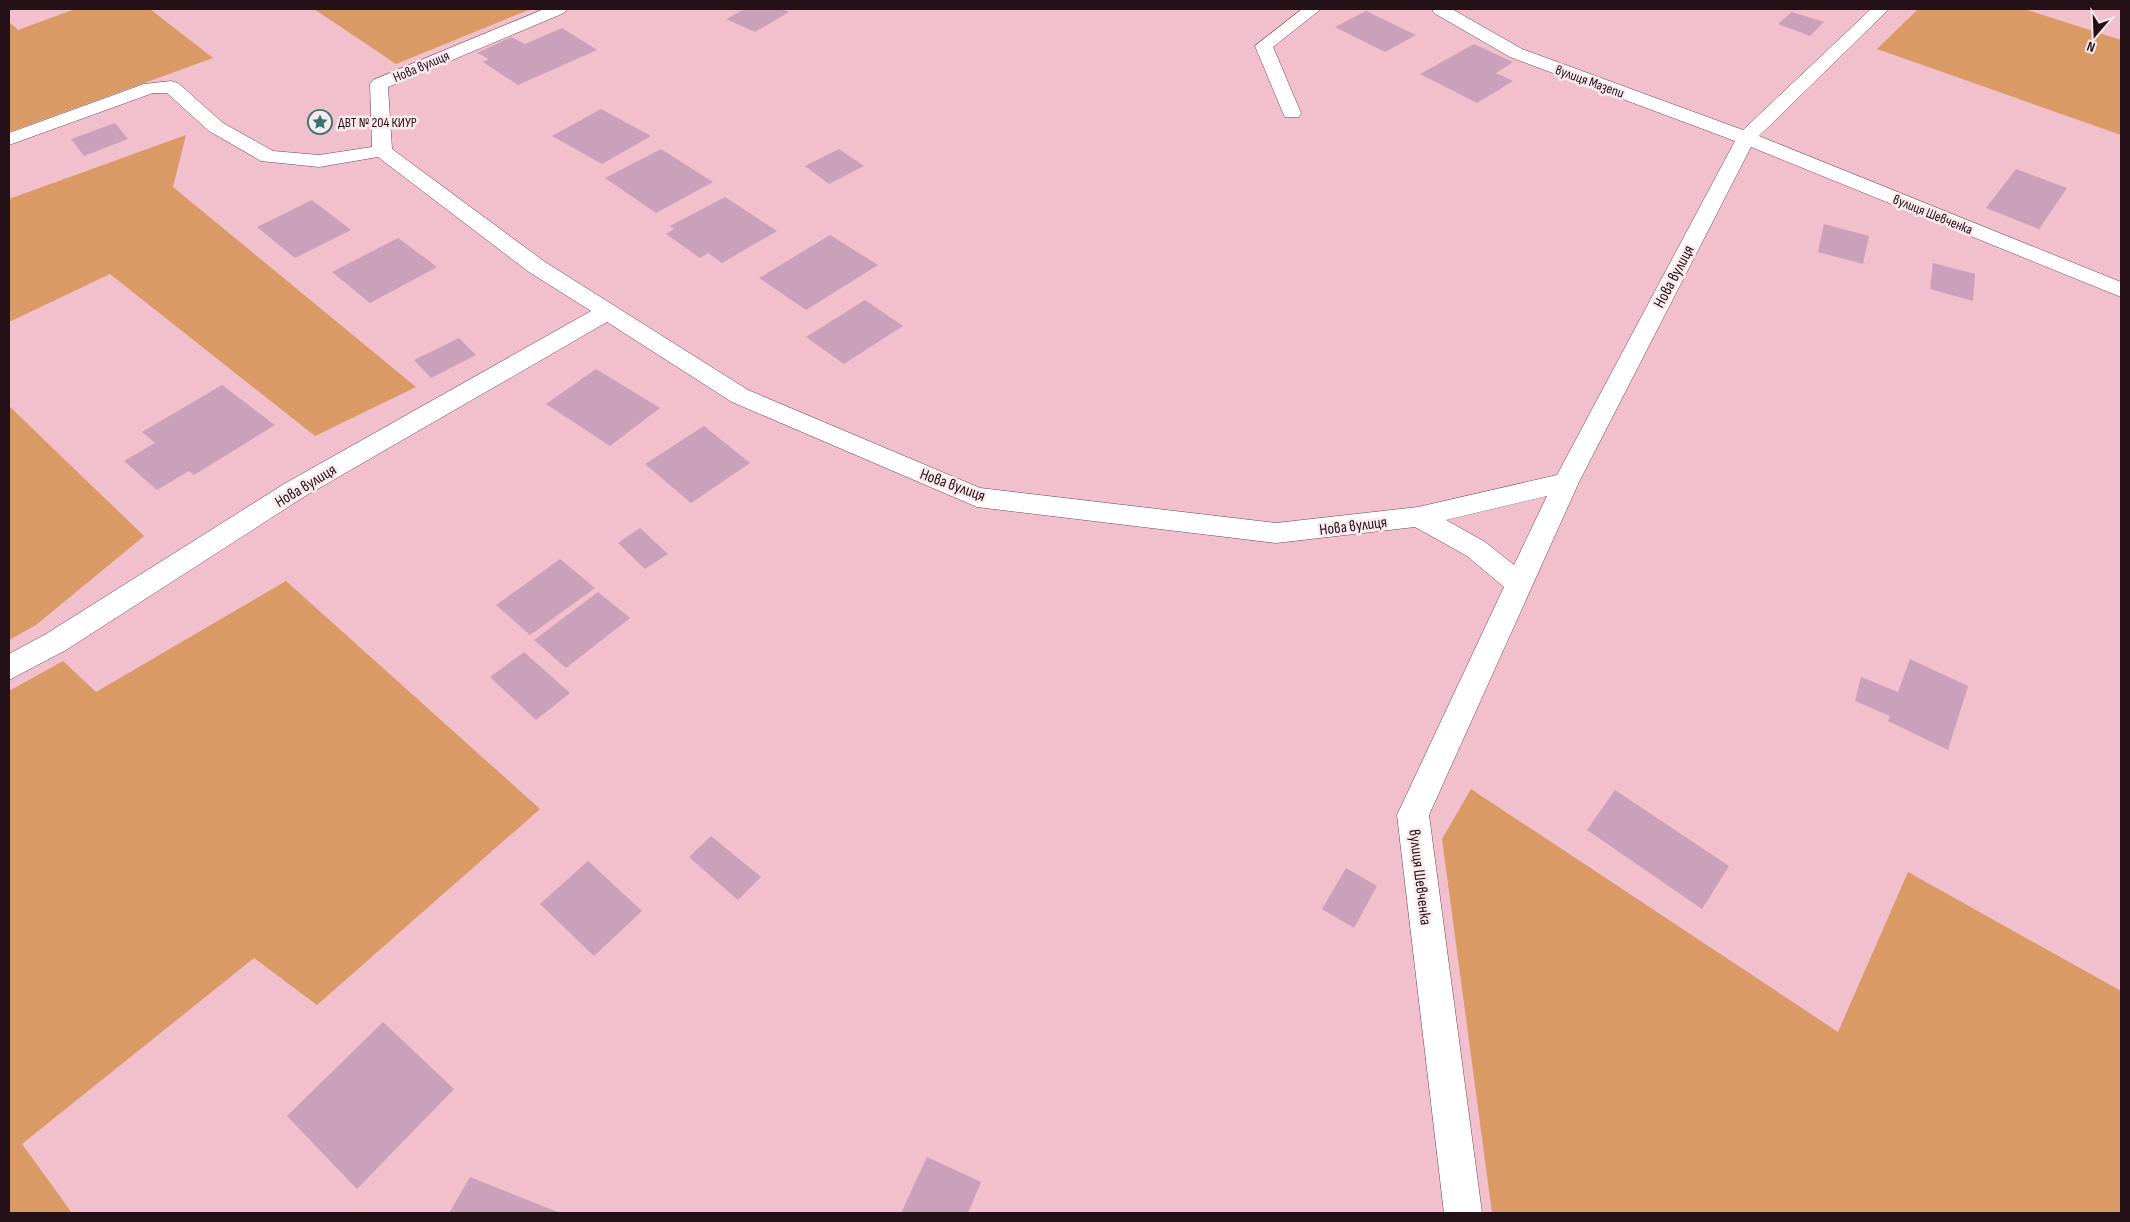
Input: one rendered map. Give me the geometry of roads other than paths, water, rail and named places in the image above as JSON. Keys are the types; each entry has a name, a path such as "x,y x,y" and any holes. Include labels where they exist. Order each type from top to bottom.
{"street":[{"name":"Нова вулиця","path":"558,9 379,84 382,151 537,267 740,396 978,497 1276,533 1418,517 1566,482 1746,138 1881,9"},
{"path":"1292,112 1264,46 1312,9"},
{"name":"вулиця Мазепи","path":"1440,9 1516,53 1746,138"},
{"path":"9,140 151,88 171,87 216,127 268,157 319,161 382,151"},
{"name":"вулиця Шевченка","path":"1746,138 2121,290"},
{"name":"Нова вулиця","path":"9,668 56,642 293,491 607,312"},
{"name":"вулиця Шевченка","path":"1463,1213 1413,815 1566,482"},
{"path":"1418,517 1476,549 1519,584"}],"place":[{"name":"ДВТ № 204 КИУР","path":"320,122"}]}
